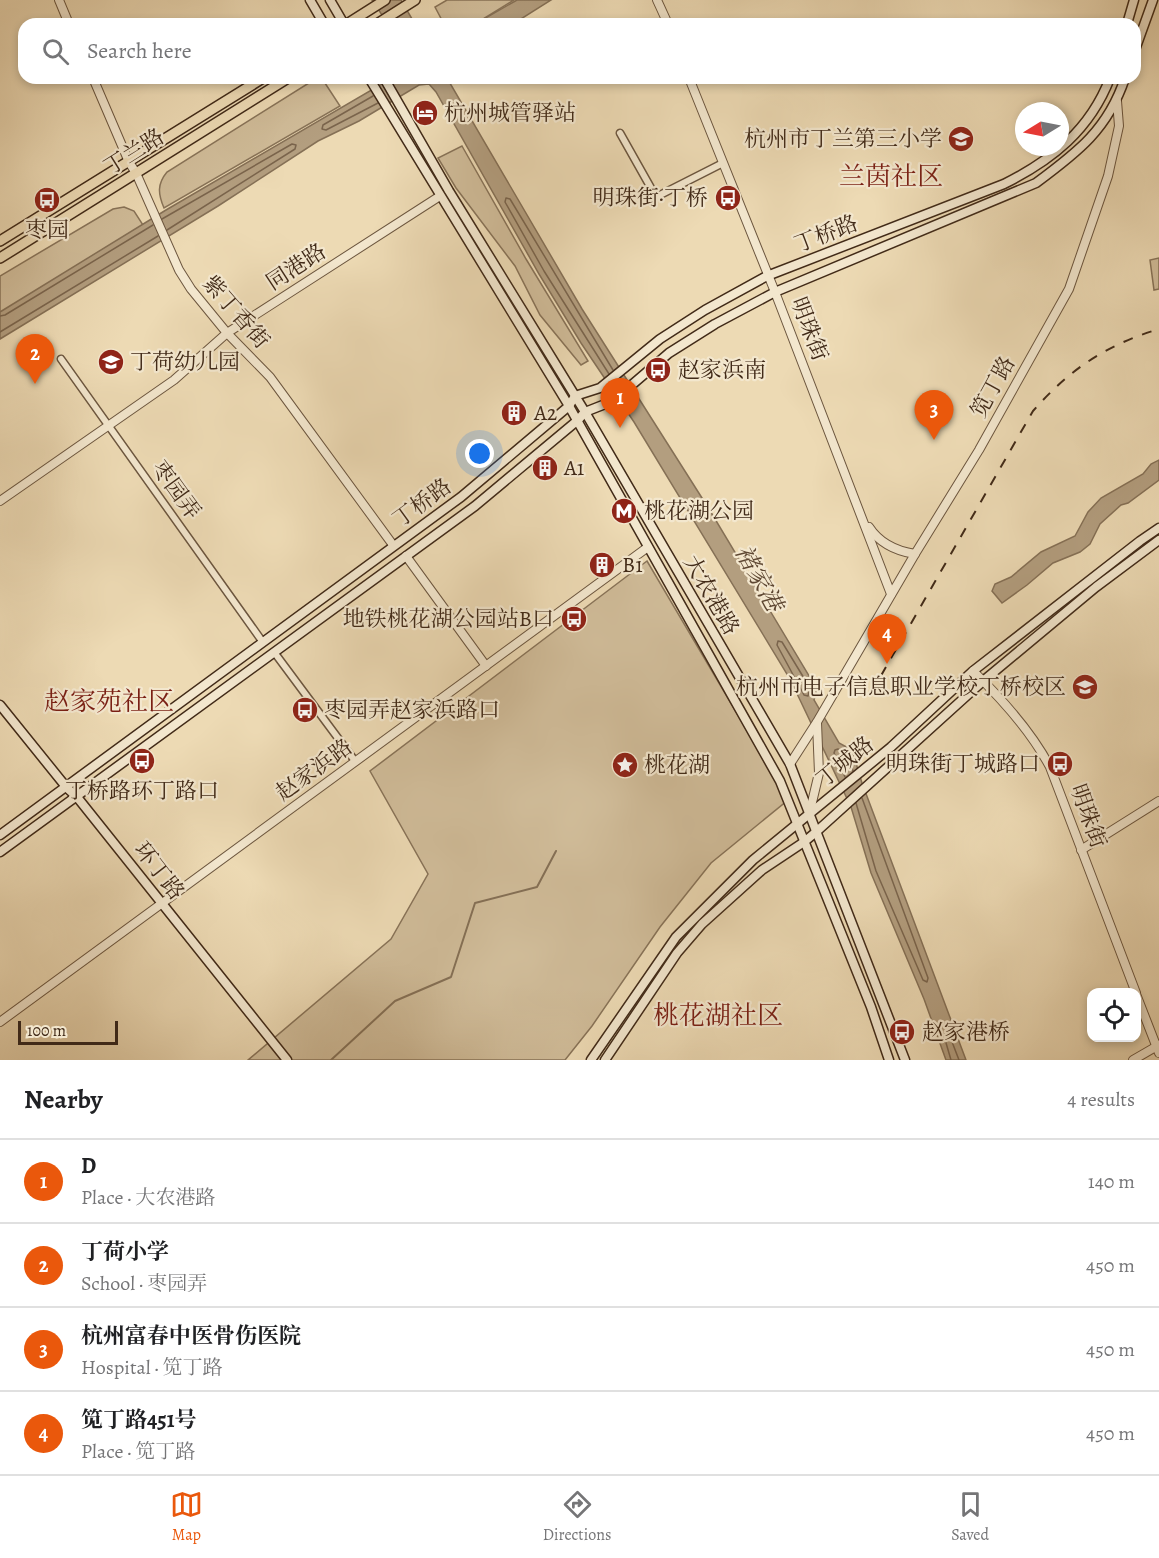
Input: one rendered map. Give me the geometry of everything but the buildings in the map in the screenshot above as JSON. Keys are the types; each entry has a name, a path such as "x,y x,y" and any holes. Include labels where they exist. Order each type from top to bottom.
{"main road":[{"path":"310,0 320,18"},
{"path":"330,0 342,18"},
{"path":"355,18 385,0"},
{"path":"386,18 415,0"},
{"path":"1129,18 1134,0"},
{"path":"1141,33 1152,2"},
{"name":"丁兰路","path":"0,241 252,84"},
{"name":"丁兰路","path":"0,258 278,84"},
{"name":"大农港路","path":"373,84 570,406 780,781 871,1006 889,1060"},
{"name":"大农港路","path":"388,84 449,190 585,412 790,764 808,816 905,1060"},
{"name":"丁桥路","path":"0,835 461,497 570,406 575,396 600,388 660,339 705,310 768,276 1004,184 1032,170 1061,148 1086,123 1102,98 1108,84"},
{"name":"笕丁路","path":"1117,101 1123,84"},
{"name":"丁桥路","path":"0,852 475,506 585,412 613,401 678,347 775,292 1036,183 1091,138 1117,101"},
{"name":"丁城路","path":"591,1060 676,938 753,860 891,747 973,671 1140,540 1159,528"},
{"name":"丁城路","path":"605,1060 677,953 702,924 762,870 804,843 983,681 1096,587 1159,540"},
{"name":"环丁路","path":"0,705 67,788 77,796 287,1060"}],"street":[{"path":"59,0 66,18"},
{"path":"657,0 665,18"},
{"name":"紫丁香街","path":"96,84 179,270 191,289 227,333 270,377 393,545"},
{"name":"明珠街","path":"691,84 775,292 891,594"},
{"name":"笕丁路","path":"790,764 979,450 1069,289 1108,176 1119,126 1117,101"},
{"path":"620,133 656,197 723,163"},
{"name":"同港路","path":"0,501 106,425 174,380 227,333 440,196"},
{"name":"枣园弄","path":"61,359 262,642"},
{"path":"860,513 871,531 884,543 900,551 915,554"},
{"name":"赵家浜路","path":"0,1022 648,547"},
{"path":"406,556 486,666"},
{"path":"274,652 355,762"},
{"name":"明珠街","path":"973,671 1023,724 1050,767 1134,988"},
{"path":"808,816 819,773 817,722"},
{"path":"1081,850 1159,801"},
{"name":"明珠街","path":"1141,1006 1158,1048"},
{"path":"1133,1060 1158,1048"}],"shaded area":[{"path":"447,0 514,0 485,18 441,18 435,7"},
{"path":"307,84 326,84 340,106 164,208 160,189 161,181 167,172"},
{"path":"462,146 526,259 588,361 581,365 540,315 515,266 456,188 438,158"},
{"path":"124,207 134,211 143,225 0,315 0,276 113,209"},
{"path":"1159,258 1159,289 1154,290 1150,260"},
{"name":"桃花湖公园","path":"647,561 788,800 711,863 660,927 592,1026 565,1060 248,1060 391,939 428,874 370,771"}],"water":[{"path":"372,0 401,0 412,18 384,18"},
{"path":"517,0 551,0 522,18 486,18"},
{"path":"382,84 429,84 419,85 359,121 318,141 218,206 0,339 0,312 166,210"},
{"path":"429,84 451,84 582,309 709,509 817,689 814,700 839,743 852,750 862,783 966,1060 946,1060 924,999 871,873 851,807 790,679 634,422 581,343 539,274 436,92"},
{"path":"1159,460 1159,480 1128,503 1121,505 1100,524 1090,544 1080,552 1053,563 1002,603 992,591 995,584 1011,577 1041,552 1075,536 1088,512 1101,498 1143,474 1151,464"}],"waterway":[{"path":"331,1060 395,1001 451,977 475,903 537,887 556,851"}],"railway":[{"path":"871,693 1033,411 1061,383 1090,360 1122,343 1159,329"}],"place":[{"name":"杭州城管驿站","path":"425,113"},
{"name":"杭州市丁兰第三小学","path":"961,139"},
{"name":"明珠街·丁桥","path":"728,198"},
{"name":"枣园","path":"47,200"},
{"name":"丁荷幼儿园","path":"111,362"},
{"name":"赵家浜南","path":"658,370"},
{"name":"丁荷小学","path":"35,384"},
{"name":"A2","path":"514,413"},
{"name":"D","path":"620,428"},
{"name":"杭州富春中医骨伤医院","path":"934,440"},
{"name":"A1","path":"545,468"},
{"name":"桃花湖公园","path":"624,511"},
{"name":"B1","path":"602,565"},
{"name":"地铁桃花湖公园站B口","path":"574,619"},
{"name":"笕丁路451号","path":"887,664"},
{"name":"杭州市电子信息职业学校丁桥校区","path":"1085,687"},
{"name":"枣园弄赵家浜路口","path":"305,710"},
{"name":"丁桥路环丁路口","path":"142,761"},
{"name":"明珠街丁城路口","path":"1060,764"},
{"name":"桃花湖","path":"625,765"},
{"name":"赵家港桥","path":"902,1032"}],"district":[{"name":"兰茵社区","path":"891,176"},
{"name":"赵家苑社区","path":"109,701"},
{"name":"桃花湖社区","path":"718,1015"}],"water label":[{"name":"褚家港","path":"759,578"}]}
